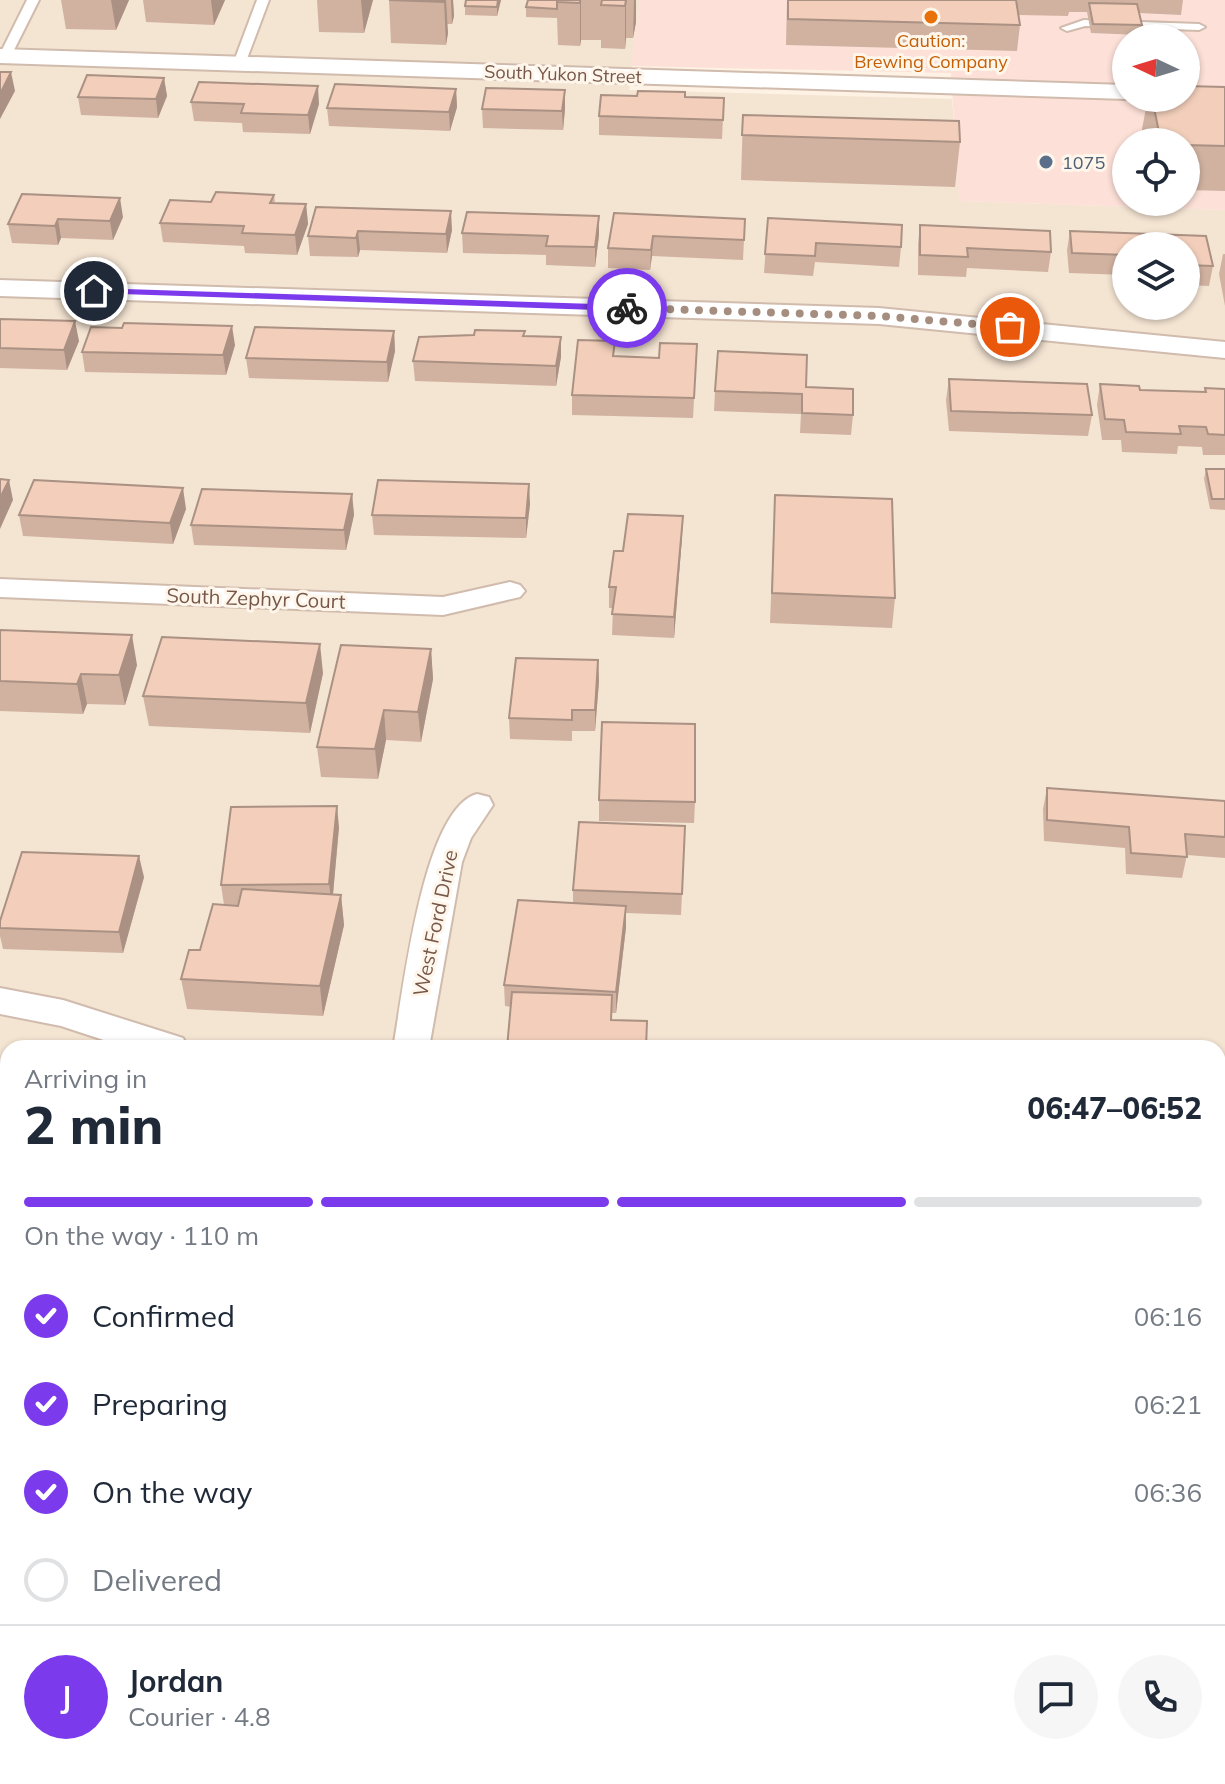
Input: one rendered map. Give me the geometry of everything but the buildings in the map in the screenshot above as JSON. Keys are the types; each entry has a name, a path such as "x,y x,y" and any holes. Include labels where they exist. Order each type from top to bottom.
{"street":[{"name":"South Yukon Street","path":"2,56 1112,92"},
{"path":"0,288 879,316 1225,350"},
{"name":"South Zephyr Court","path":"0,588 443,606 510,591"},
{"name":"West Ford Drive","path":"412,1040 445,862 455,835 477,805"},
{"path":"0,1001 63,1013 146,1040"}],"lane":[{"path":"2,56 33,0"},
{"path":"239,64 263,0"},
{"path":"1067,28 1084,23 1113,24"}],"shaded area":[{"path":"0,0 640,0 629,90 952,99 960,201 1112,206 1112,216 1200,216 1200,209 1225,210 1225,1040 0,1040"},
{"path":"640,0 1225,0 1225,210 1200,209 1200,128 1112,128 1112,206 959,201 951,73 631,66"}],"way so far":[{"path":"627,308 879,316 1010,327"}],"place":[{"name":"Caution: Brewing Company","path":"931,17"},
{"name":"1075","path":"1046,162"}],"route":[{"path":"94,291 627,308"}]}
